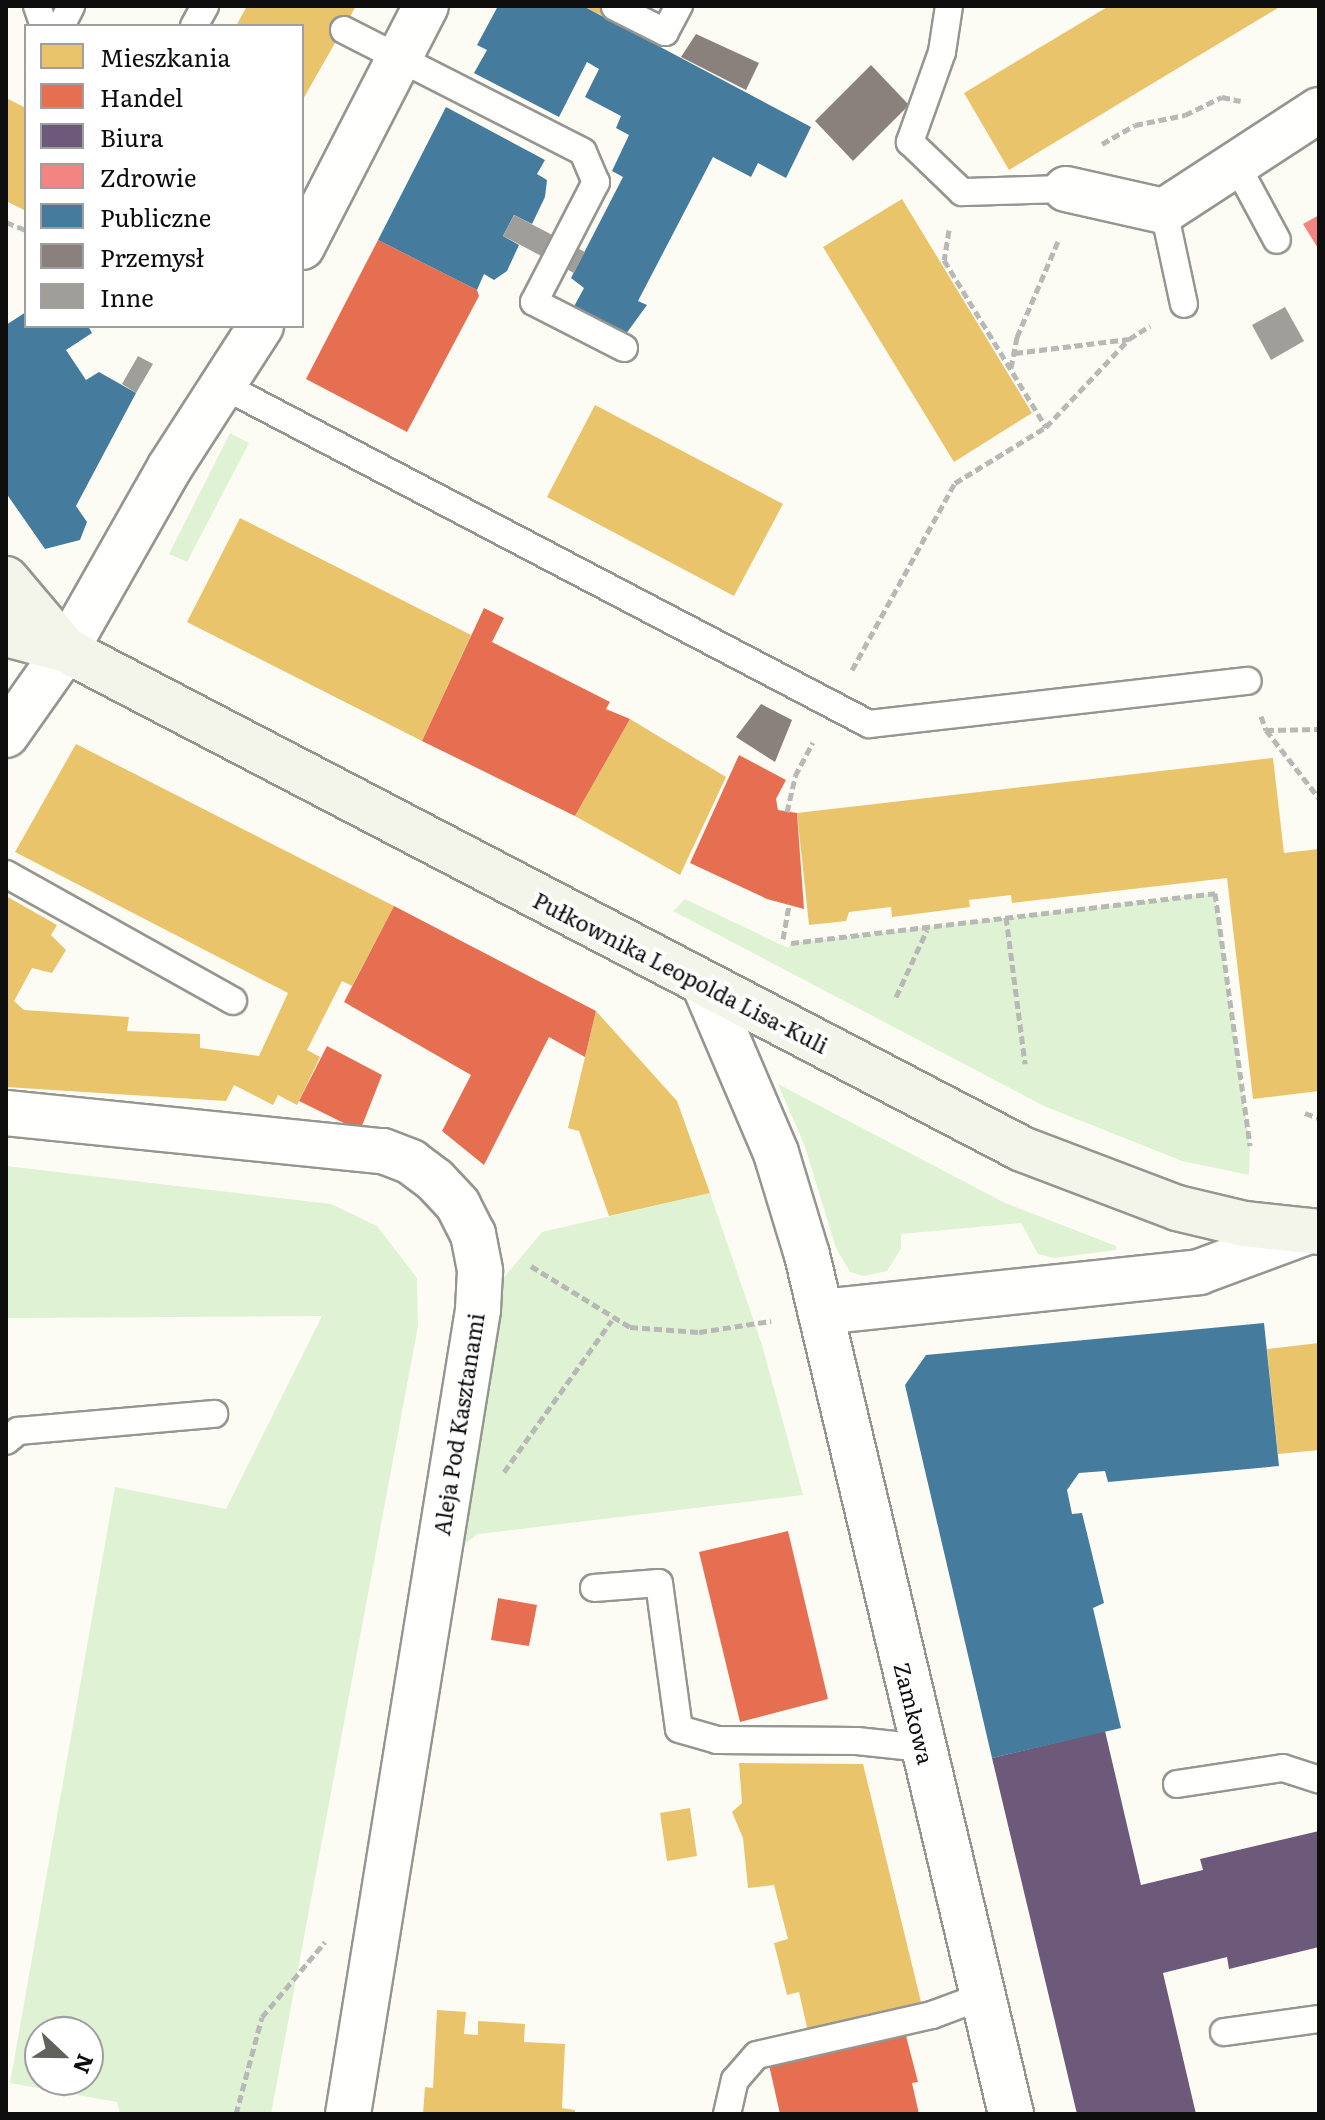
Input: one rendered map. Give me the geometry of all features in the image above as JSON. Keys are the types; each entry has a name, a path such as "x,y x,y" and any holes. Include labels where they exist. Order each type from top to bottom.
{"main road":[{"name":"Pułkownika Leopolda Lisa-Kuli","path":"6,579 66,650"},
{"name":"Pułkownika Leopolda Lisa-Kuli","path":"6,634 66,650 1022,1149 1104,1184 1190,1211 1314,1232"}],"street":[{"path":"304,243 426,6"},
{"path":"1071,189 1164,211 1314,113"},
{"path":"6,735 66,650 170,467 260,328"},
{"name":"Zamkowa","path":"704,984 776,1153 821,1312 1011,2114"},
{"name":"Aleja Pod Kasztanami","path":"6,1113 383,1151 411,1162 435,1180 458,1205 473,1234 480,1271 478,1310 348,2114"},
{"path":"821,1312 1199,1272 1314,1232"}],"lane":[{"path":"62,24 71,6"},
{"path":"195,24 205,6"},
{"path":"615,7 665,32 679,6"},
{"path":"949,6 942,52 910,142 962,192 1071,189"},
{"path":"344,30 583,152 596,182 534,302 624,348"},
{"path":"1236,164 1277,240"},
{"path":"1164,211 1184,304"},
{"path":"224,386 831,708 869,724 909,724 1248,681"},
{"path":"6,874 233,1001"},
{"path":"6,1441 18,1431 214,1414"},
{"path":"594,1588 659,1583 679,1729 717,1740 857,1741 923,1748"},
{"path":"1177,1784 1283,1768 1319,1780"},
{"path":"727,2114 735,2080 757,2055 932,2015 983,1996"},
{"path":"1224,2032 1319,2019"}],"path":[{"path":"1011,369 1084,155 1135,125 1185,115 1222,97 1314,113"},
{"path":"962,192 942,250 944,260 1046,427"},
{"path":"787,812 795,776 955,483 1046,427 1129,339 1184,304"},
{"path":"1015,353 1129,339"},
{"path":"1248,681 1266,730 1319,798"},
{"path":"1266,730 1319,729"},
{"path":"791,943 1215,893 1250,1146"},
{"path":"783,939 789,904"},
{"path":"1006,917 1025,1064"},
{"path":"896,997 927,929"},
{"path":"1305,1113 1319,1118"},
{"path":"473,1234 612,1320 657,1331 699,1332 771,1321"},
{"path":"444,1507 468,1509 493,1486 612,1320"},
{"path":"236,2114 262,2017 315,1949 382,1902"}],"green space":[{"path":"230,433 249,443 187,562 169,554"},
{"path":"1215,893 1250,1146 1249,1175 1182,1161 1044,1106 673,911 685,899 788,948 791,943"},
{"path":"778,1084 1005,1203 1116,1246 1116,1250 1054,1258 1038,1254 1021,1223 901,1234 901,1248 887,1271 863,1276 850,1272 836,1248 804,1144"},
{"path":"6,1166 331,1204 377,1226 417,1278 418,1326 271,2114 120,2114 117,2102 83,2096 104,2096 104,2016 24,2016 24,2085 10,2083 115,1487 226,1509 322,1316 6,1318"},
{"path":"710,1193 762,1345 803,1495 478,1534 461,1547 497,1286 542,1232"}],"building: Mieszkania":[{"path":"247,6 356,6 304,97 304,24 237,24"},
{"path":"583,6 616,6 609,19"},
{"path":"1109,6 1281,6 1009,170 964,93"},
{"path":"6,98 24,107 24,210 6,201"},
{"path":"902,199 1032,413 954,462 823,247"},
{"path":"595,405 783,504 734,596 547,497"},
{"path":"240,518 471,635 422,741 187,622"},
{"path":"630,719 726,777 680,875 575,816"},
{"path":"76,744 394,906 352,986 342,981 307,1050 320,1057 297,1105 278,1095 273,1105 234,1085 226,1101 6,1087 6,896 57,925 51,935 66,950 52,973 32,968 14,1001 24,1010 129,1017 127,1031 200,1034 200,1048 259,1056 288,993 15,852"},
{"path":"1273,758 1284,853 1319,849 1319,1091 1253,1099 1227,878 1012,903 1011,895 969,900 970,907 892,917 891,907 849,912 846,921 809,925 797,813"},
{"path":"596,1011 677,1101 710,1193 609,1216 579,1131 568,1128"},
{"path":"1319,1343 1319,1450 1278,1454 1267,1349"},
{"path":"739,1763 863,1764 922,2006 808,2032 799,1992 787,1995 774,1943 788,1939 774,1885 748,1888 743,1838 732,1812 742,1803"},
{"path":"690,1808 697,1856 667,1861 660,1813"},
{"path":"437,2010 466,2012 464,2034 478,2035 478,2021 525,2024 524,2042 565,2044 562,2108 575,2110 575,2114 423,2114 425,2087 433,2088"}],"building: Handel":[{"path":"378,240 477,290 479,296 407,432 306,379"},
{"path":"484,608 504,618 492,642 610,702 606,709 630,719 575,816 422,741"},
{"path":"739,755 786,780 776,799 778,810 797,813 804,909 767,899 690,863"},
{"path":"394,906 596,1011 585,1057 549,1037 484,1165 442,1131 471,1075 344,1002"},
{"path":"327,1046 382,1075 360,1131 299,1101"},
{"path":"788,1531 828,1699 740,1722 699,1552"},
{"path":"498,1598 537,1605 529,1646 491,1640"},
{"path":"905,2032 918,2082 912,2083 919,2114 780,2114 769,2065"}],"building: Biura":[{"path":"1105,1731 1141,1885 1203,1870 1200,1859 1319,1831 1319,1947 1229,1969 1227,1957 1163,1973 1196,2114 1077,2114 992,1758"}],"building: Zdrowie":[{"path":"1319,215 1319,250 1303,224"}],"building: Publiczne":[{"path":"498,6 583,6 811,127 786,178 758,163 751,177 713,157 638,301 647,305 623,338 571,312 584,288 571,278 623,177 612,171 629,135 616,128 621,116 585,97 599,69 587,62 559,117 474,73 487,50 477,45"},
{"path":"446,107 545,160 537,174 547,180 545,197 532,224 514,215 503,236 519,245 507,271 494,280 484,274 477,290 378,240"},
{"path":"24,313 24,328 89,328 92,333 66,350 86,380 99,372 136,393 76,506 87,522 80,540 45,549 6,493 6,325"},
{"path":"1264,1323 1279,1466 1108,1482 1105,1471 1079,1473 1067,1490 1072,1514 1082,1513 1104,1603 1093,1608 1121,1728 992,1758 905,1385 926,1355"}],"building: Przemysł":[{"path":"696,34 759,63 746,90 681,57"},
{"path":"871,65 909,105 853,161 815,121"},
{"path":"761,704 792,720 775,762 736,737"}],"building: Inne":[{"path":"514,215 585,252 574,273 503,236"},
{"path":"1285,307 1304,341 1271,360 1252,325"},
{"path":"138,356 153,364 136,393 122,384"}]}
